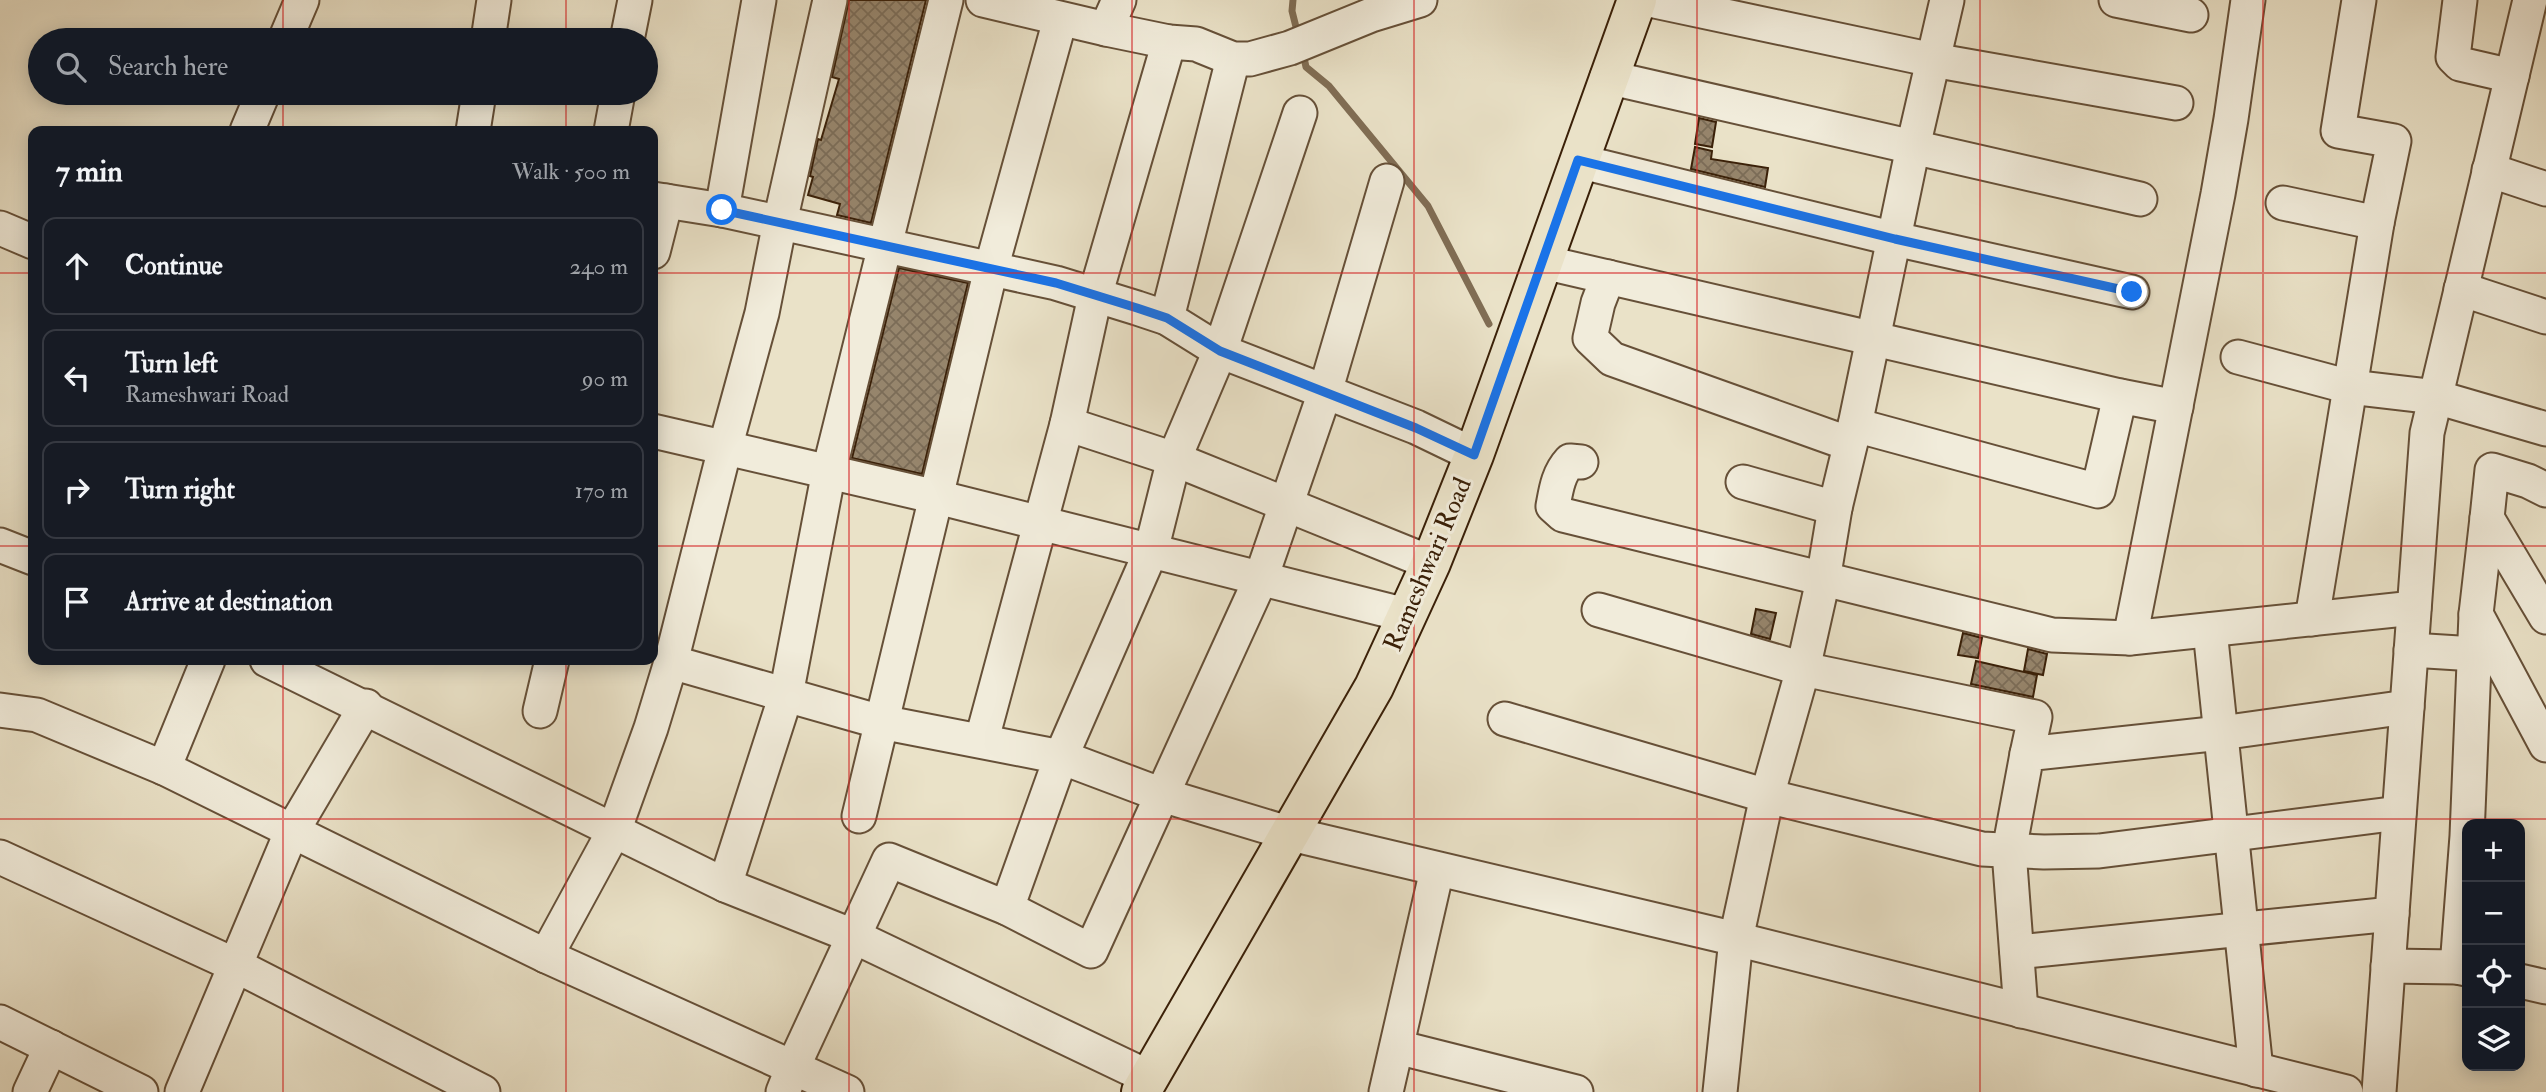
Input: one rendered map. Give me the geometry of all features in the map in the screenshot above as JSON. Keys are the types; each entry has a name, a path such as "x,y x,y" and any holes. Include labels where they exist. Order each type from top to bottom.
{"main road":[{"name":"Rameshwari Road","path":"1144,1085 1374,687 1431,563 1474,455 1607,77 1637,0"}],"street":[{"path":"290,28 302,0"},
{"path":"490,28 494,0"},
{"path":"629,28 635,0"},
{"path":"722,210 759,0"},
{"path":"546,956 614,831 651,729 671,662 762,313 830,0"},
{"path":"724,885 786,695 829,471 946,0"},
{"path":"983,0 1060,20 1113,15 1169,42 1196,44 1233,59 1250,59 1300,43 1371,7 1420,0"},
{"path":"1650,0 1933,61 2176,103"},
{"path":"1720,1092 1736,939 1767,796 1803,669 1823,580 1835,508 1947,0"},
{"path":"2116,0 2191,15"},
{"path":"2130,638 2231,119 2248,0"},
{"path":"2312,619 2376,223 2395,141 2338,131 2359,0"},
{"path":"2460,0 2453,57 2460,64 2512,75"},
{"path":"2379,1092 2427,433 2512,75 2533,43 2530,0"},
{"path":"859,816 991,269 1060,20"},
{"path":"982,740 1066,424 1095,296 1169,42"},
{"path":"1167,318 1233,59"},
{"path":"1607,77 2140,200"},
{"path":"249,126 258,105"},
{"path":"474,126 478,105"},
{"path":"612,126 616,105"},
{"path":"1007,908 1061,757 1151,551 1174,459 1220,351 1300,113"},
{"path":"1578,160 1895,239 2132,292"},
{"path":"2489,170 2546,189"},
{"path":"788,1079 889,860 1007,908 1091,951 1261,578 1325,392 1387,181"},
{"path":"660,200 780,222 1056,283 1167,318 1220,351 1416,428 1474,455"},
{"path":"2283,204 2376,223"},
{"path":"0,228 28,241"},
{"path":"1543,262 2176,407"},
{"path":"1608,277 1598,303 1590,338 1612,359 1852,435 2098,491 2120,396"},
{"path":"2461,289 2546,317"},
{"path":"2238,358 2350,387 2436,397 2546,429"},
{"path":"1066,424 1174,459 1431,563"},
{"path":"658,432 829,471 1406,615"},
{"path":"1581,462 1570,461 1563,469 1556,486 1553,506 1563,516 2053,635 2130,638 2414,608"},
{"path":"2463,945 2476,614 2492,470 2528,481 2546,490"},
{"path":"1742,482 1835,508"},
{"path":"2487,518 2546,617"},
{"path":"0,545 28,556"},
{"path":"1599,610 1803,669 2035,717 2010,850 2021,1011"},
{"path":"2476,614 2546,745"},
{"path":"2210,630 2256,1070"},
{"path":"2411,650 2475,654"},
{"path":"671,662 881,722 1061,757 1162,795 1291,834 1736,939 2346,1092"},
{"path":"164,768 206,665"},
{"path":"278,665 366,706 724,885 853,936 1144,1085"},
{"path":"540,711 551,665"},
{"path":"182,1092 291,833 366,706"},
{"path":"2027,754 2221,733 2407,707"},
{"path":"0,710 37,715 164,768 291,833 546,956 788,1079 847,1092"},
{"path":"1506,719 1767,796 1982,849 2099,851 2399,813"},
{"path":"0,857 237,966 484,1092"},
{"path":"1386,1092 1437,870"},
{"path":"2017,952 2392,914"},
{"path":"2388,966 2462,968"},
{"path":"2525,982 2546,987"},
{"path":"0,1022 141,1092"},
{"path":"30,1092 51,1047"},
{"path":"1397,1047 1576,1092"}],"building":[{"path":"849,0 926,0 871,223 837,215 840,204 808,195 818,139 821,140 839,79 832,77"},
{"path":"1699,118 1716,122 1712,147 1695,144"},
{"path":"1695,147 1712,151 1711,159 1768,168 1765,187 1691,169"},
{"path":"899,268 968,283 922,474 852,458"},
{"path":"1756,609 1776,613 1770,639 1751,634"},
{"path":"1963,633 1982,638 1978,658 1958,655"},
{"path":"2028,649 2047,654 2043,675 2024,671"},
{"path":"1976,661 2037,675 2033,697 1971,684"}],"waterway":[{"path":"1293,0 1292,11 1298,35"},
{"path":"1303,53 1306,67 1329,86 1428,206 1489,324"}],"route":[{"path":"722,210 1056,283 1137,308 1167,318 1220,351 1416,428 1474,455 1578,160 1895,239 2132,292"}]}
